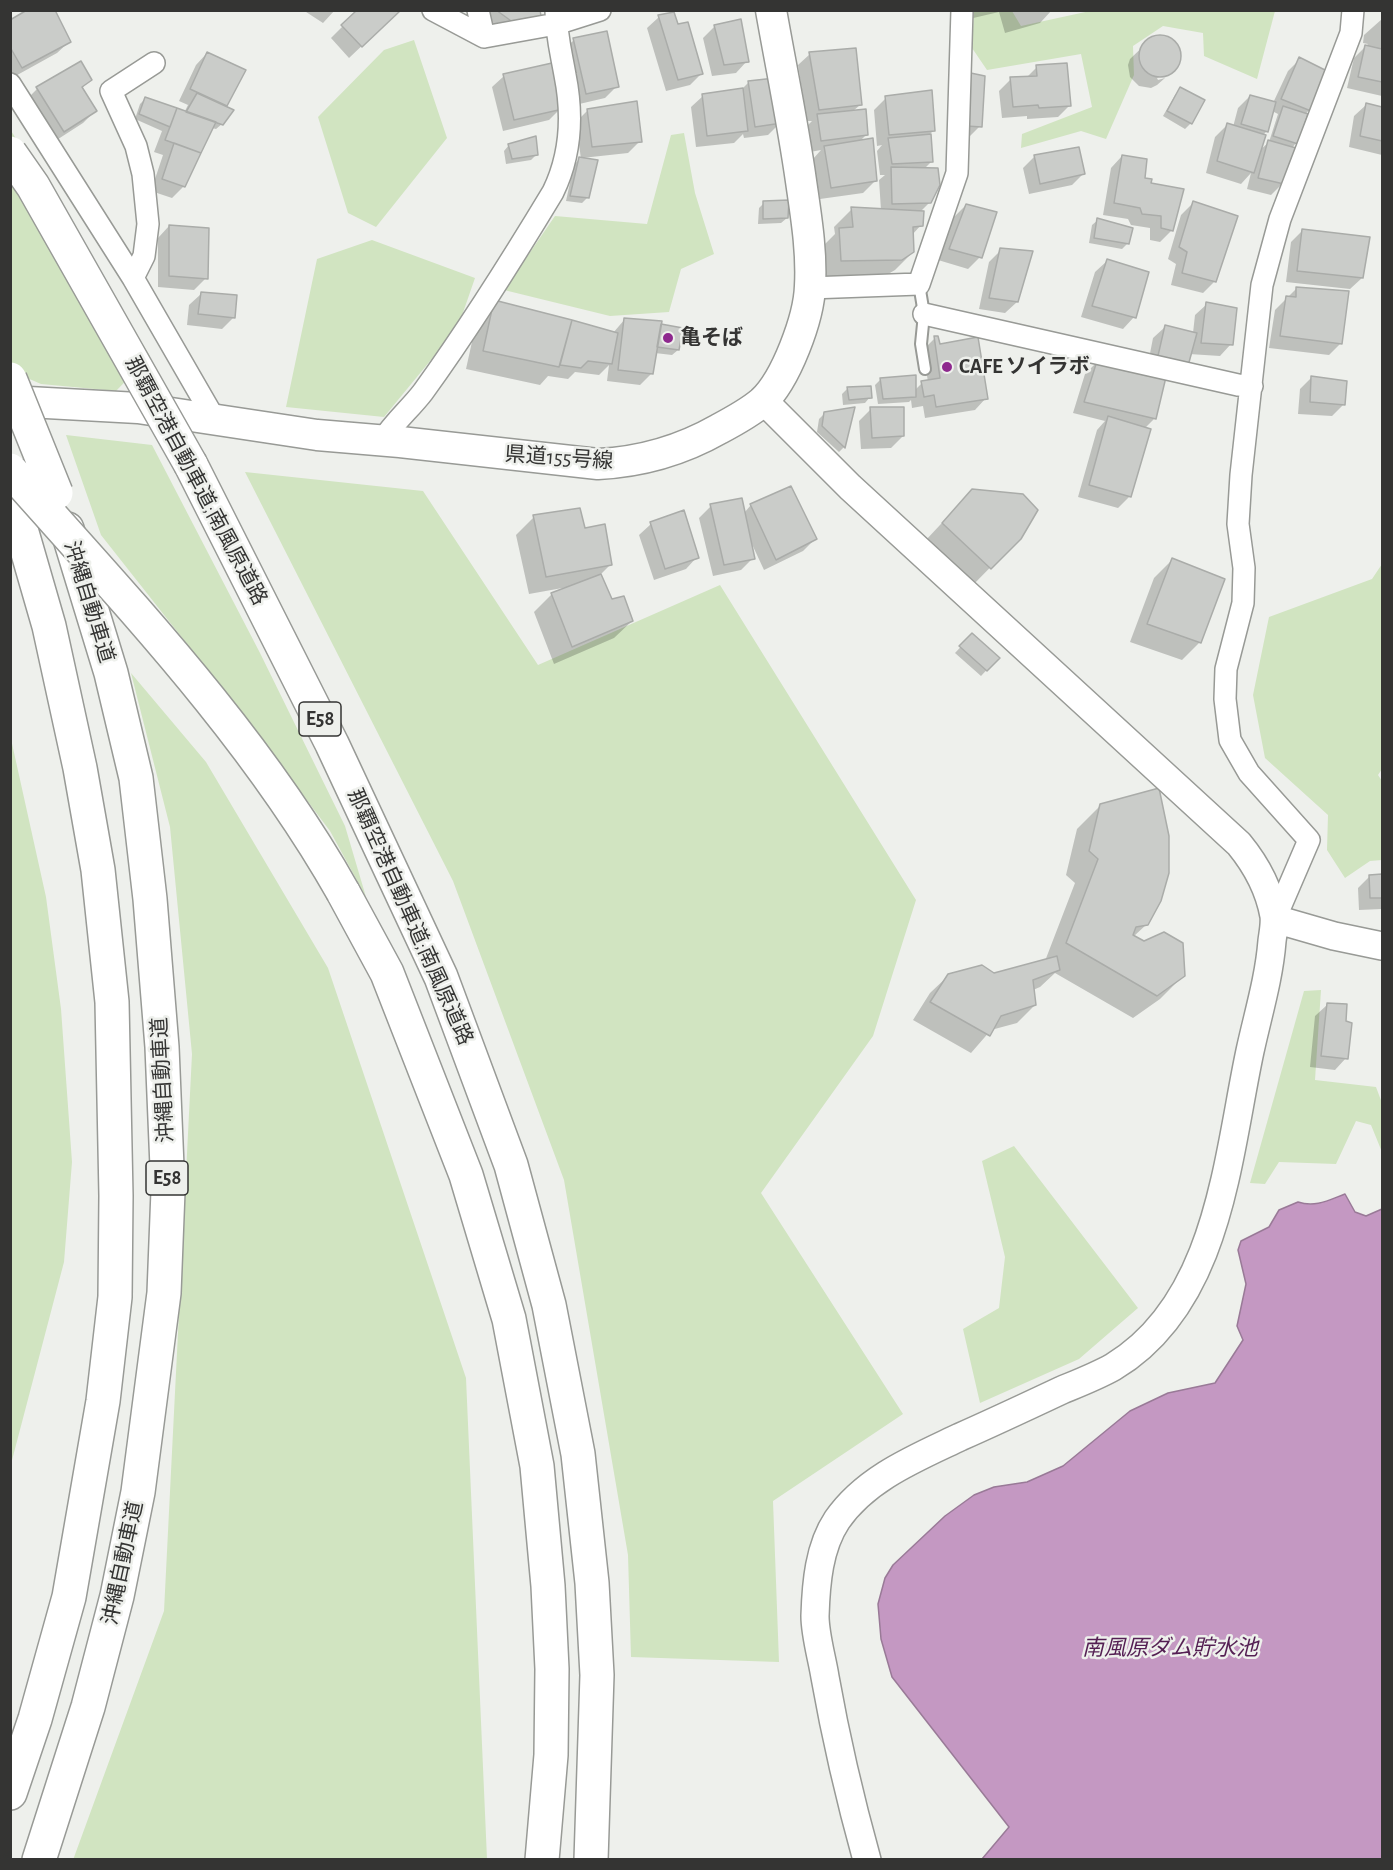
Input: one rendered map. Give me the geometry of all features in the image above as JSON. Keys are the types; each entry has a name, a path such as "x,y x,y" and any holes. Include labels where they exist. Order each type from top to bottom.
{"highway":[{"name":"那覇空港自動車道;南風原道路","path":"10,153 33,186 191,465 332,744 441,977 512,1165 549,1305 578,1454 592,1583 597,1675 591,1860"},
{"name":"沖縄自動車道","path":"10,379 56,493 111,673 136,778 150,899 162,1047 168,1191 164,1293 138,1492 117,1596 91,1696 39,1860"},
{"name":"那覇空港自動車道;南風原道路","path":"10,470 171,652 245,745 315,841 387,973 465,1174 509,1319 537,1466 549,1586 552,1669 551,1755 542,1860"},
{"name":"沖縄自動車道","path":"10,1792 35,1719 69,1597 104,1390 115,1297 116,1196 112,1002 98,870 80,768 50,626 14,500"}],"main road":[{"name":"県道155号線","path":"10,401 138,408 317,435 598,464 624,463 650,457 711,434 764,400 790,359 802,326 810,288 810,250 806,213 771,10"}],"street":[{"path":"433,10 484,37 556,17 600,10"},
{"path":"478,10 484,37"},
{"path":"810,288 920,284 957,173 962,10"},
{"path":"867,1860 850,1800 834,1726 815,1618 821,1555 837,1521 862,1491 908,1461 1113,1367 1147,1341 1179,1302 1197,1268 1215,1218 1262,1006 1275,919 1309,840 1249,773 1230,740 1225,699 1226,669 1243,603 1244,568 1238,525 1241,475 1262,285 1280,219 1351,33 1353,10"},
{"path":"382,441 393,423 421,395 478,314 553,192 562,173 571,127 566,76 558,43 556,17"},
{"path":"133,278 144,256 148,224 143,174 136,146 111,91 154,63"},
{"path":"10,84 133,278 215,420"},
{"path":"924,314 1238,385 1252,386"},
{"path":"764,400 850,488 1239,844 1254,862 1265,882 1275,919"},
{"path":"1275,919 1334,936 1383,946"}],"lane":[{"path":"920,284 924,314 921,344 925,369"}],"green space":[{"path":"974,11 1012,11 1021,26 1090,11 1275,11 1257,79 1204,56 1203,33 1163,26 1133,46 1134,75 1106,139 1081,131 1021,148 1022,134 1092,107 1081,54 987,70 972,48"},
{"path":"414,40 447,138 376,227 348,213 318,117 384,50"},
{"path":"10,129 150,356 116,391 41,384 11,371"},
{"path":"684,133 695,193 714,254 681,269 669,312 610,316 504,290 555,216 647,224 671,135"},
{"path":"372,240 475,278 458,327 384,417 286,407 317,259"},
{"path":"66,435 152,445 260,653 345,826 366,897 330,831 239,710 101,535"},
{"path":"245,472 423,491 538,665 720,585 916,900 873,1036 761,1193 903,1414 773,1501 779,1662 631,1657 628,1555 564,1180 453,881"},
{"path":"1382,564 1382,769 1378,775 1382,781 1382,860 1370,861 1345,878 1327,850 1328,815 1265,758 1253,695 1269,617 1372,579"},
{"path":"131,673 206,762 328,968 466,1378 487,1859 73,1860 164,1611 192,1054 170,827"},
{"path":"11,739 46,897 61,1009 72,1162 64,1262 11,1464"},
{"path":"1321,990 1315,1080 1376,1087 1382,1103 1382,1152 1371,1125 1356,1121 1336,1164 1279,1162 1265,1184 1250,1183 1304,991"},
{"path":"1014,1146 1138,1308 1079,1359 980,1403 963,1329 999,1308 1005,1257 982,1161"}],"water":[{"name":"南風原ダム貯水池","path":"1345,1194 1355,1212 1366,1216 1382,1209 1382,1859 982,1859 1009,1827 892,1677 881,1639 878,1604 885,1578 893,1565 945,1516 974,1495 994,1487 1027,1482 1063,1466 1130,1411 1168,1393 1215,1383 1243,1340 1237,1326 1246,1284 1238,1250 1241,1241 1269,1227 1279,1210 1298,1202 1316,1204"}],"building":[{"path":"27,10 55,10 71,42 22,68 10,47 10,20"},
{"path":"357,10 400,11 362,47 341,25"},
{"path":"496,10 540,10 541,16 514,23"},
{"path":"674,12 678,24 688,22 703,74 678,80 658,15"},
{"path":"741,19 749,62 724,65 714,25"},
{"path":"607,31 619,87 586,94 573,38"},
{"path":"1160,35 1175,41 1181,56 1175,71 1160,77 1145,71 1139,56 1145,41"},
{"path":"1365,45 1382,49 1382,82 1358,77"},
{"path":"856,48 862,105 819,110 809,52"},
{"path":"207,52 246,70 227,106 190,89"},
{"path":"1299,57 1329,72 1311,111 1281,99"},
{"path":"81,61 92,80 82,87 97,111 64,132 36,87"},
{"path":"552,63 563,109 514,120 503,74"},
{"path":"1067,63 1071,106 1013,107 1010,77 1037,76 1036,65"},
{"path":"966,72 985,76 982,127 966,126"},
{"path":"775,78 782,123 755,127 748,81"},
{"path":"1180,87 1205,100 1192,124 1167,111"},
{"path":"743,88 748,131 707,136 702,94"},
{"path":"932,90 935,131 889,135 885,96"},
{"path":"197,93 234,110 223,125 186,112"},
{"path":"1250,95 1276,102 1268,132 1241,124"},
{"path":"145,97 177,108 170,127 139,114"},
{"path":"637,101 642,142 592,147 587,109"},
{"path":"1366,103 1382,107 1382,141 1360,136"},
{"path":"1283,106 1308,114 1298,144 1273,136"},
{"path":"177,108 216,122 201,153 165,140"},
{"path":"866,109 868,135 821,141 817,114"},
{"path":"1227,123 1266,135 1254,173 1217,161"},
{"path":"931,134 933,162 892,164 888,138"},
{"path":"536,136 538,155 512,159 508,144"},
{"path":"873,138 877,181 831,188 824,146"},
{"path":"1268,140 1296,148 1284,184 1258,178"},
{"path":"174,143 201,153 185,187 162,179"},
{"path":"1079,147 1085,174 1040,184 1034,155"},
{"path":"1122,155 1147,159 1145,178 1152,179 1151,183 1184,189 1173,231 1161,228 1161,216 1142,214 1140,208 1114,203"},
{"path":"579,157 598,160 589,198 570,196"},
{"path":"891,167 938,168 940,185 931,203 892,204"},
{"path":"789,200 788,218 763,219 763,201"},
{"path":"1193,201 1238,216 1216,282 1182,273 1187,252 1179,247"},
{"path":"966,204 997,212 982,258 949,249"},
{"path":"851,207 924,211 923,226 913,227 914,252 902,260 841,261 839,228 853,227"},
{"path":"1097,218 1133,228 1129,244 1094,238"},
{"path":"169,225 209,228 208,279 169,276"},
{"path":"1302,229 1370,237 1363,278 1297,271"},
{"path":"1000,248 1033,251 1018,302 989,298"},
{"path":"1107,259 1149,272 1136,318 1092,306"},
{"path":"1296,287 1349,291 1342,344 1280,336 1286,296 1296,297"},
{"path":"201,292 237,295 235,318 198,314"},
{"path":"494,300 572,320 559,367 483,351"},
{"path":"1206,302 1237,308 1233,345 1201,343"},
{"path":"624,318 662,321 653,374 618,370"},
{"path":"572,320 618,333 612,364 588,361 581,368 560,365"},
{"path":"661,324 683,328 679,350 657,347"},
{"path":"1165,325 1197,333 1188,366 1157,360"},
{"path":"934,336 938,336 940,344 978,337 988,399 936,407 934,395 924,397 921,381 940,378"},
{"path":"1097,361 1166,377 1156,419 1084,402"},
{"path":"916,375 916,397 883,399 880,378"},
{"path":"1311,376 1347,381 1345,405 1310,402"},
{"path":"871,386 872,398 849,400 847,387"},
{"path":"855,407 845,448 822,426 824,412"},
{"path":"870,407 904,407 904,436 872,438"},
{"path":"1108,416 1151,429 1131,497 1089,485"},
{"path":"791,486 817,539 776,560 750,504"},
{"path":"972,489 1023,494 1038,510 1021,539 991,569 942,523"},
{"path":"742,498 755,559 724,565 710,504"},
{"path":"580,508 585,528 605,524 612,565 546,577 533,515"},
{"path":"684,510 699,558 665,569 650,522"},
{"path":"1172,558 1225,579 1201,643 1147,624"},
{"path":"601,574 612,599 624,596 633,621 572,647 551,593"},
{"path":"972,633 1000,658 987,671 959,646"},
{"path":"1159,788 1169,836 1169,873 1161,901 1148,925 1136,927 1133,935 1144,941 1164,932 1183,943 1185,976 1157,996 1066,943 1098,859 1089,851 1100,804"},
{"path":"1382,874 1382,898 1370,898 1369,875"},
{"path":"1057,956 1060,970 1033,980 1036,1005 1001,1016 990,1036 930,1002 948,974 982,965 994,973"},
{"path":"1327,1003 1347,1004 1346,1021 1352,1023 1348,1059 1321,1056"}],"place":[{"name":"亀そば","path":"668,338"},
{"name":"CAFE ソイラボ","path":"947,367"}]}
